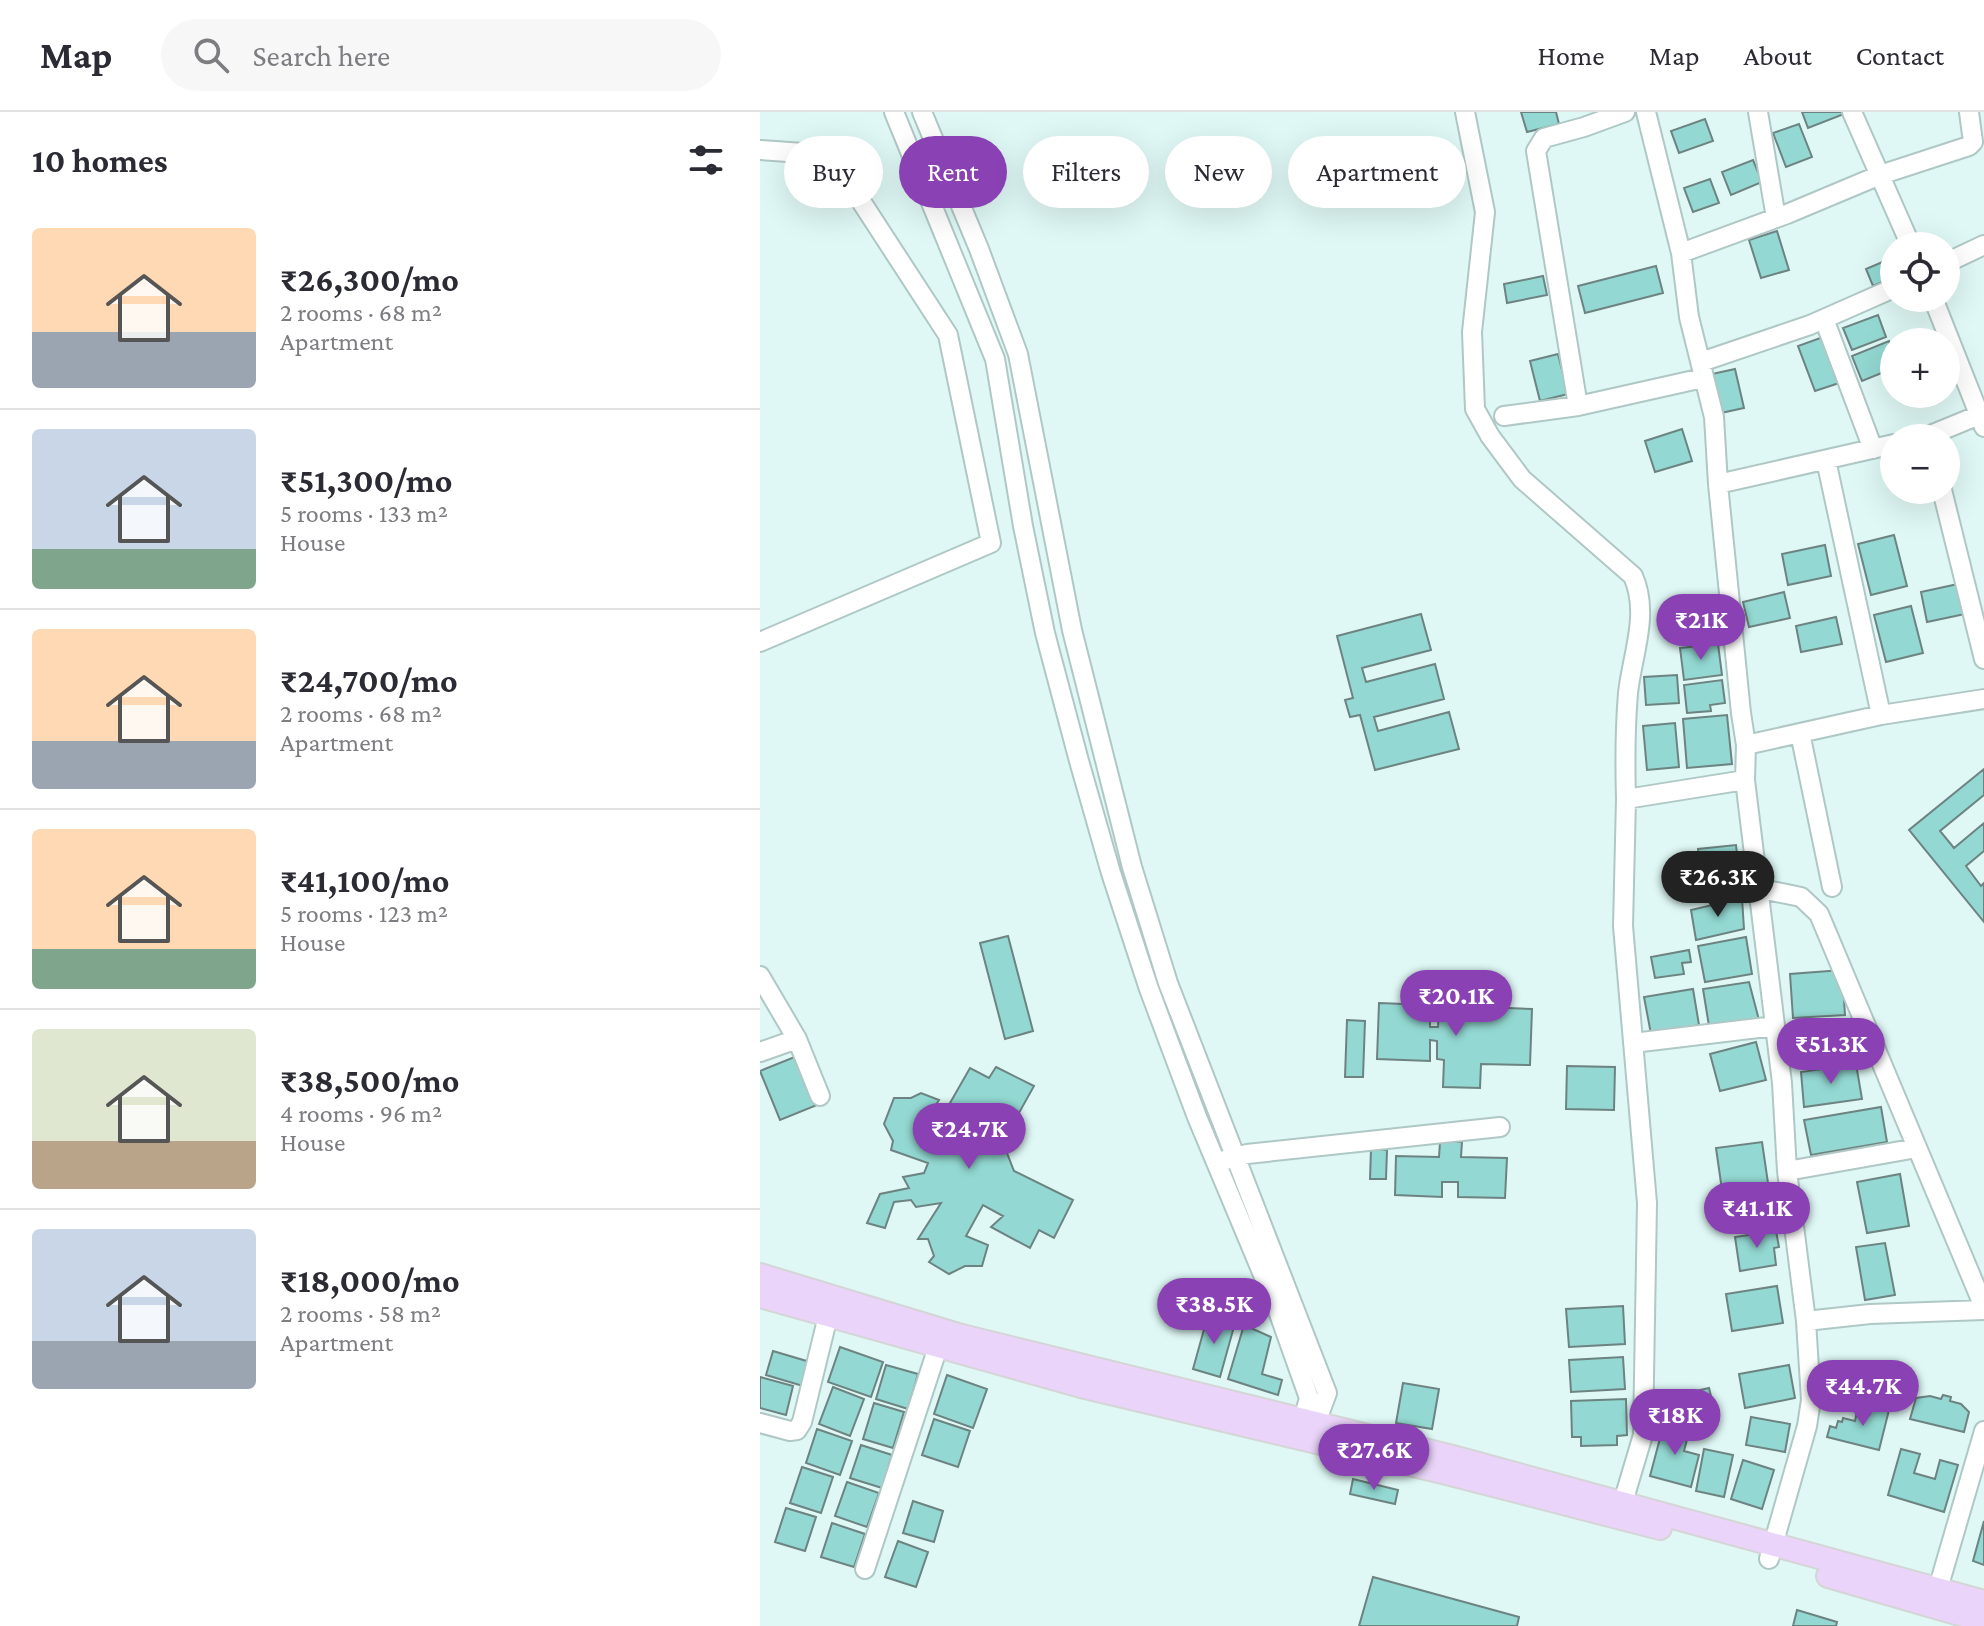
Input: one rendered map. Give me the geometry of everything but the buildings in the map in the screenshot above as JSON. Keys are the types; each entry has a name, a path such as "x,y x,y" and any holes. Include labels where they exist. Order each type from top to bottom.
{"main road":[{"path":"760,1275 958,1335 1307,1431 1443,1472 1771,1552 1935,1598 1984,1621"},
{"path":"760,1296 938,1347 1623,1502 1771,1552"},
{"path":"1935,1598 1984,1602"}],"street":[{"path":"894,112 995,359 1023,526 1045,633 1111,873 1149,989 1226,1160 1285,1306 1309,1398 1307,1431"},
{"path":"922,112 970,225 1018,354 1072,630 1132,867 1226,1160"},
{"path":"1465,112 1485,212 1472,332 1475,409 1490,436 1522,479 1633,576 1639,590 1639,642 1629,688 1625,747 1623,926 1647,1203 1643,1435 1623,1502"},
{"path":"1578,406 1536,151 1544,138 1625,112"},
{"path":"1646,112 1681,253 1689,317 1714,417 1718,484 1746,745 1745,780 1782,1083 1787,1171 1806,1321 1811,1400 1771,1552"},
{"path":"1758,112 1776,218"},
{"path":"1852,112 1905,232"},
{"path":"1681,253 1880,175 1969,146 1978,132 1969,112"},
{"path":"760,150 831,155 948,335 991,543 760,642"},
{"path":"1960,256 1984,245"},
{"path":"1504,416 1578,406 1702,370 1880,294"},
{"path":"1939,312 1983,418 1960,426"},
{"path":"1824,319 1873,449"},
{"path":"1718,484 1880,447"},
{"path":"1826,460 1881,715"},
{"path":"1945,504 1984,659"},
{"path":"1746,745 1881,715 1984,699"},
{"path":"1800,733 1832,887"},
{"path":"1626,799 1745,780"},
{"path":"1757,888 1801,897 1819,914 1984,1309 1870,1314 1806,1321"},
{"path":"760,976 797,1039 820,1096"},
{"path":"1633,1043 1775,1026"},
{"path":"760,1052 797,1039"},
{"path":"1226,1160 1500,1127"},
{"path":"1787,1171 1917,1148"},
{"path":"760,1423 797,1430 802,1422 828,1316"},
{"path":"865,1569 938,1347"},
{"path":"1935,1598 1984,1431"}]}
